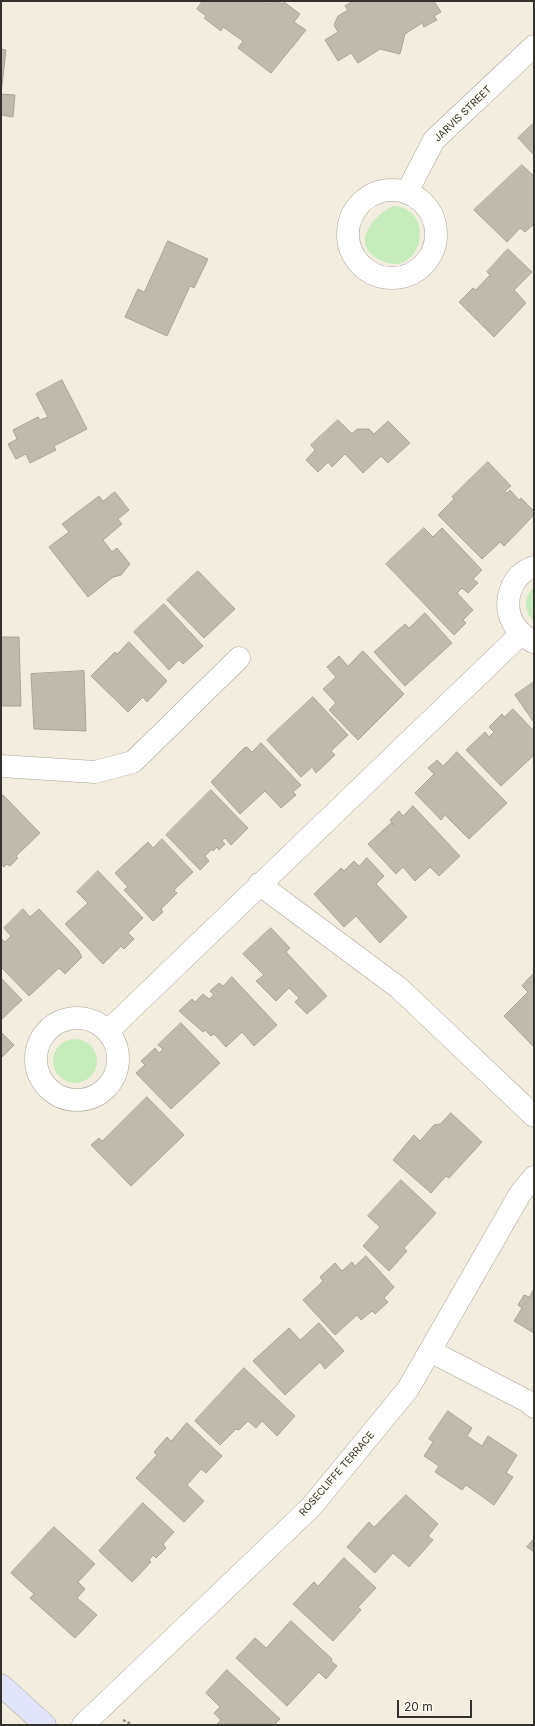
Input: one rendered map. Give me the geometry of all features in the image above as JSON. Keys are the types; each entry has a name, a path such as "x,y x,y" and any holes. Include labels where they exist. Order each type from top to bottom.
{"main road":[{"path":"1,1685 46,1725"}],"street":[{"name":"JARVIS STREET","path":"406,192 434,140 534,46"},
{"path":"108,1031 259,884 528,638 513,624 508,611 508,598 512,585 520,575 534,567"},
{"path":"1,766 95,772 133,762 239,658"},
{"path":"259,884 399,988 534,1116"},
{"name":"ROSECLIFFE TERRACE","path":"84,1725 312,1506 408,1389 520,1194 534,1177"},
{"path":"430,1351 527,1400 534,1407"}],"green space":[{"path":"393,206 407,210 416,219 420,230 419,243 414,254 405,262 393,264 378,259 370,253 366,245 365,238 372,223 378,216"},
{"path":"534,587 534,622 528,614 526,604 528,595"},
{"path":"75,1039 87,1043 93,1049 97,1061 93,1073 87,1079 75,1083 63,1079 57,1073 53,1061 57,1049 63,1043"}],"building":[{"path":"203,1 265,1 268,4 270,1 278,1 282,4 284,2 300,14 294,22 306,30 271,73 238,48 243,41 223,27 221,31 204,18 206,16 197,9"},
{"path":"354,1 434,1 441,12 434,16 437,20 424,27 422,23 405,34 400,54 380,49 358,63 351,53 338,61 325,40 338,32 334,25 338,16 348,10 345,6"},
{"path":"1,49 6,50 1,94"},
{"path":"1,94 15,95 13,117 1,115"},
{"path":"534,123 534,155 518,138"},
{"path":"522,165 534,176 534,224 525,232 520,228 507,242 474,210"},
{"path":"168,241 208,259 194,288 190,286 167,336 125,317 138,289 144,292"},
{"path":"508,249 532,272 514,290 526,303 494,337 459,302 473,288 476,290 490,275 487,272"},
{"path":"62,380 87,429 54,446 56,450 30,463 26,454 16,459 8,444 17,439 13,430 38,417 40,420 48,417 36,394"},
{"path":"338,420 352,434 357,429 369,429 374,434 388,421 410,443 388,463 381,456 363,473 345,454 332,467 328,462 318,472 306,460 315,450 311,445"},
{"path":"488,462 511,486 505,491 507,493 510,490 519,500 521,498 534,511 534,515 504,546 500,542 482,559 438,515 454,499 452,497"},
{"path":"115,492 129,510 118,519 122,524 103,540 112,552 117,548 130,564 121,575 113,577 88,597 49,547 69,532 62,524 99,496 103,501"},
{"path":"424,528 433,537 442,528 482,570 473,579 478,583 468,593 462,588 457,593 473,610 463,620 466,623 454,635 386,564"},
{"path":"198,571 235,609 204,638 167,600"},
{"path":"164,604 203,646 183,664 179,660 169,670 134,632"},
{"path":"425,613 452,643 405,686 374,652 405,624 409,628"},
{"path":"1,637 19,637 21,706 1,706"},
{"path":"129,642 167,681 147,702 143,697 128,712 91,676 115,652 117,654"},
{"path":"363,651 404,694 358,740 329,710 336,703 323,689 336,677 327,667 339,656 348,666"},
{"path":"84,671 86,731 34,729 31,674"},
{"path":"534,682 534,720 533,721 515,695"},
{"path":"313,697 348,735 331,751 335,755 316,773 312,767 301,777 267,740"},
{"path":"513,709 534,731 534,755 501,786 466,750 485,732 489,737 494,732 489,727 502,714 504,717"},
{"path":"261,743 301,785 293,792 296,795 281,808 265,791 240,814 211,782 244,748 247,747 252,752"},
{"path":"457,752 507,803 469,839 445,815 441,820 415,793 434,774 428,768 437,760 443,766"},
{"path":"211,790 248,828 231,845 225,838 222,841 225,844 219,850 217,847 213,851 212,849 205,856 209,861 200,870 166,835"},
{"path":"3,795 40,833 16,856 18,858 10,866 7,864 4,867 1,864 1,797"},
{"path":"413,806 460,856 439,876 430,867 415,881 403,867 396,874 368,844 391,823 394,825 390,820 399,811 403,816"},
{"path":"162,839 193,872 174,890 177,893 161,909 163,912 153,921 124,890 128,887 115,873 148,842 153,848"},
{"path":"367,858 384,876 376,884 407,917 380,943 356,916 344,927 314,894 341,868 344,871 354,861 359,866"},
{"path":"98,871 143,918 128,933 134,939 124,949 121,946 103,964 65,924 88,903 77,892"},
{"path":"23,909 30,917 39,909 78,950 82,957 65,974 59,968 29,996 1,967 1,938 5,942 11,936 4,928"},
{"path":"271,928 290,948 286,952 327,996 307,1014 295,1002 299,998 289,988 276,1001 256,981 264,975 243,954"},
{"path":"534,973 534,1047 504,1016 528,992 522,986"},
{"path":"232,977 277,1025 254,1046 242,1032 226,1047 214,1034 211,1036 205,1030 203,1032 179,1011 192,999 195,1002 203,994 209,999 214,995 210,991 219,983 223,986"},
{"path":"1,978 22,1000 1,1020"},
{"path":"181,1023 220,1063 171,1109 136,1073 145,1065 141,1061 155,1048 159,1053 163,1049 158,1045"},
{"path":"1,1032 14,1045 1,1058"},
{"path":"147,1097 184,1135 131,1186 91,1145 99,1138 102,1141"},
{"path":"451,1113 482,1142 449,1178 446,1176 431,1193 393,1160 414,1135 420,1141 434,1125 440,1124"},
{"path":"401,1180 436,1213 404,1248 407,1251 389,1271 363,1246 380,1227 368,1216"},
{"path":"366,1256 394,1287 384,1298 388,1302 375,1314 372,1311 361,1320 357,1315 335,1335 303,1300 323,1281 320,1277 335,1263 342,1271 352,1262 355,1266"},
{"path":"534,1289 534,1333 514,1321 522,1308 518,1305 524,1295 529,1297"},
{"path":"319,1323 344,1351 325,1369 320,1362 285,1395 253,1361 289,1328 300,1340"},
{"path":"244,1368 295,1416 277,1436 262,1421 256,1428 248,1421 239,1430 236,1429 220,1445 195,1421"},
{"path":"448,1411 472,1428 467,1436 482,1446 488,1436 517,1455 506,1473 513,1477 494,1505 466,1485 462,1490 435,1472 439,1466 424,1456 433,1442 429,1439"},
{"path":"187,1423 222,1456 206,1473 201,1469 187,1485 204,1501 184,1522 136,1478 157,1455 154,1452 167,1437 171,1441"},
{"path":"406,1495 438,1524 428,1536 433,1540 409,1567 393,1553 375,1573 347,1547 369,1522 374,1527"},
{"path":"143,1503 174,1532 163,1544 166,1548 156,1558 153,1555 149,1560 151,1562 132,1582 99,1551"},
{"path":"54,1527 95,1564 78,1582 85,1589 77,1598 97,1615 75,1638 30,1598 34,1594 11,1573"},
{"path":"534,1539 534,1552 527,1547"},
{"path":"344,1558 376,1588 358,1607 361,1610 333,1641 293,1604 314,1582 318,1586"},
{"path":"291,1621 332,1659 331,1661 337,1666 326,1679 319,1672 287,1706 236,1658 255,1638 266,1648"},
{"path":"227,1670 280,1719 274,1725 216,1725 221,1720 214,1713 220,1707 206,1693"}]}
